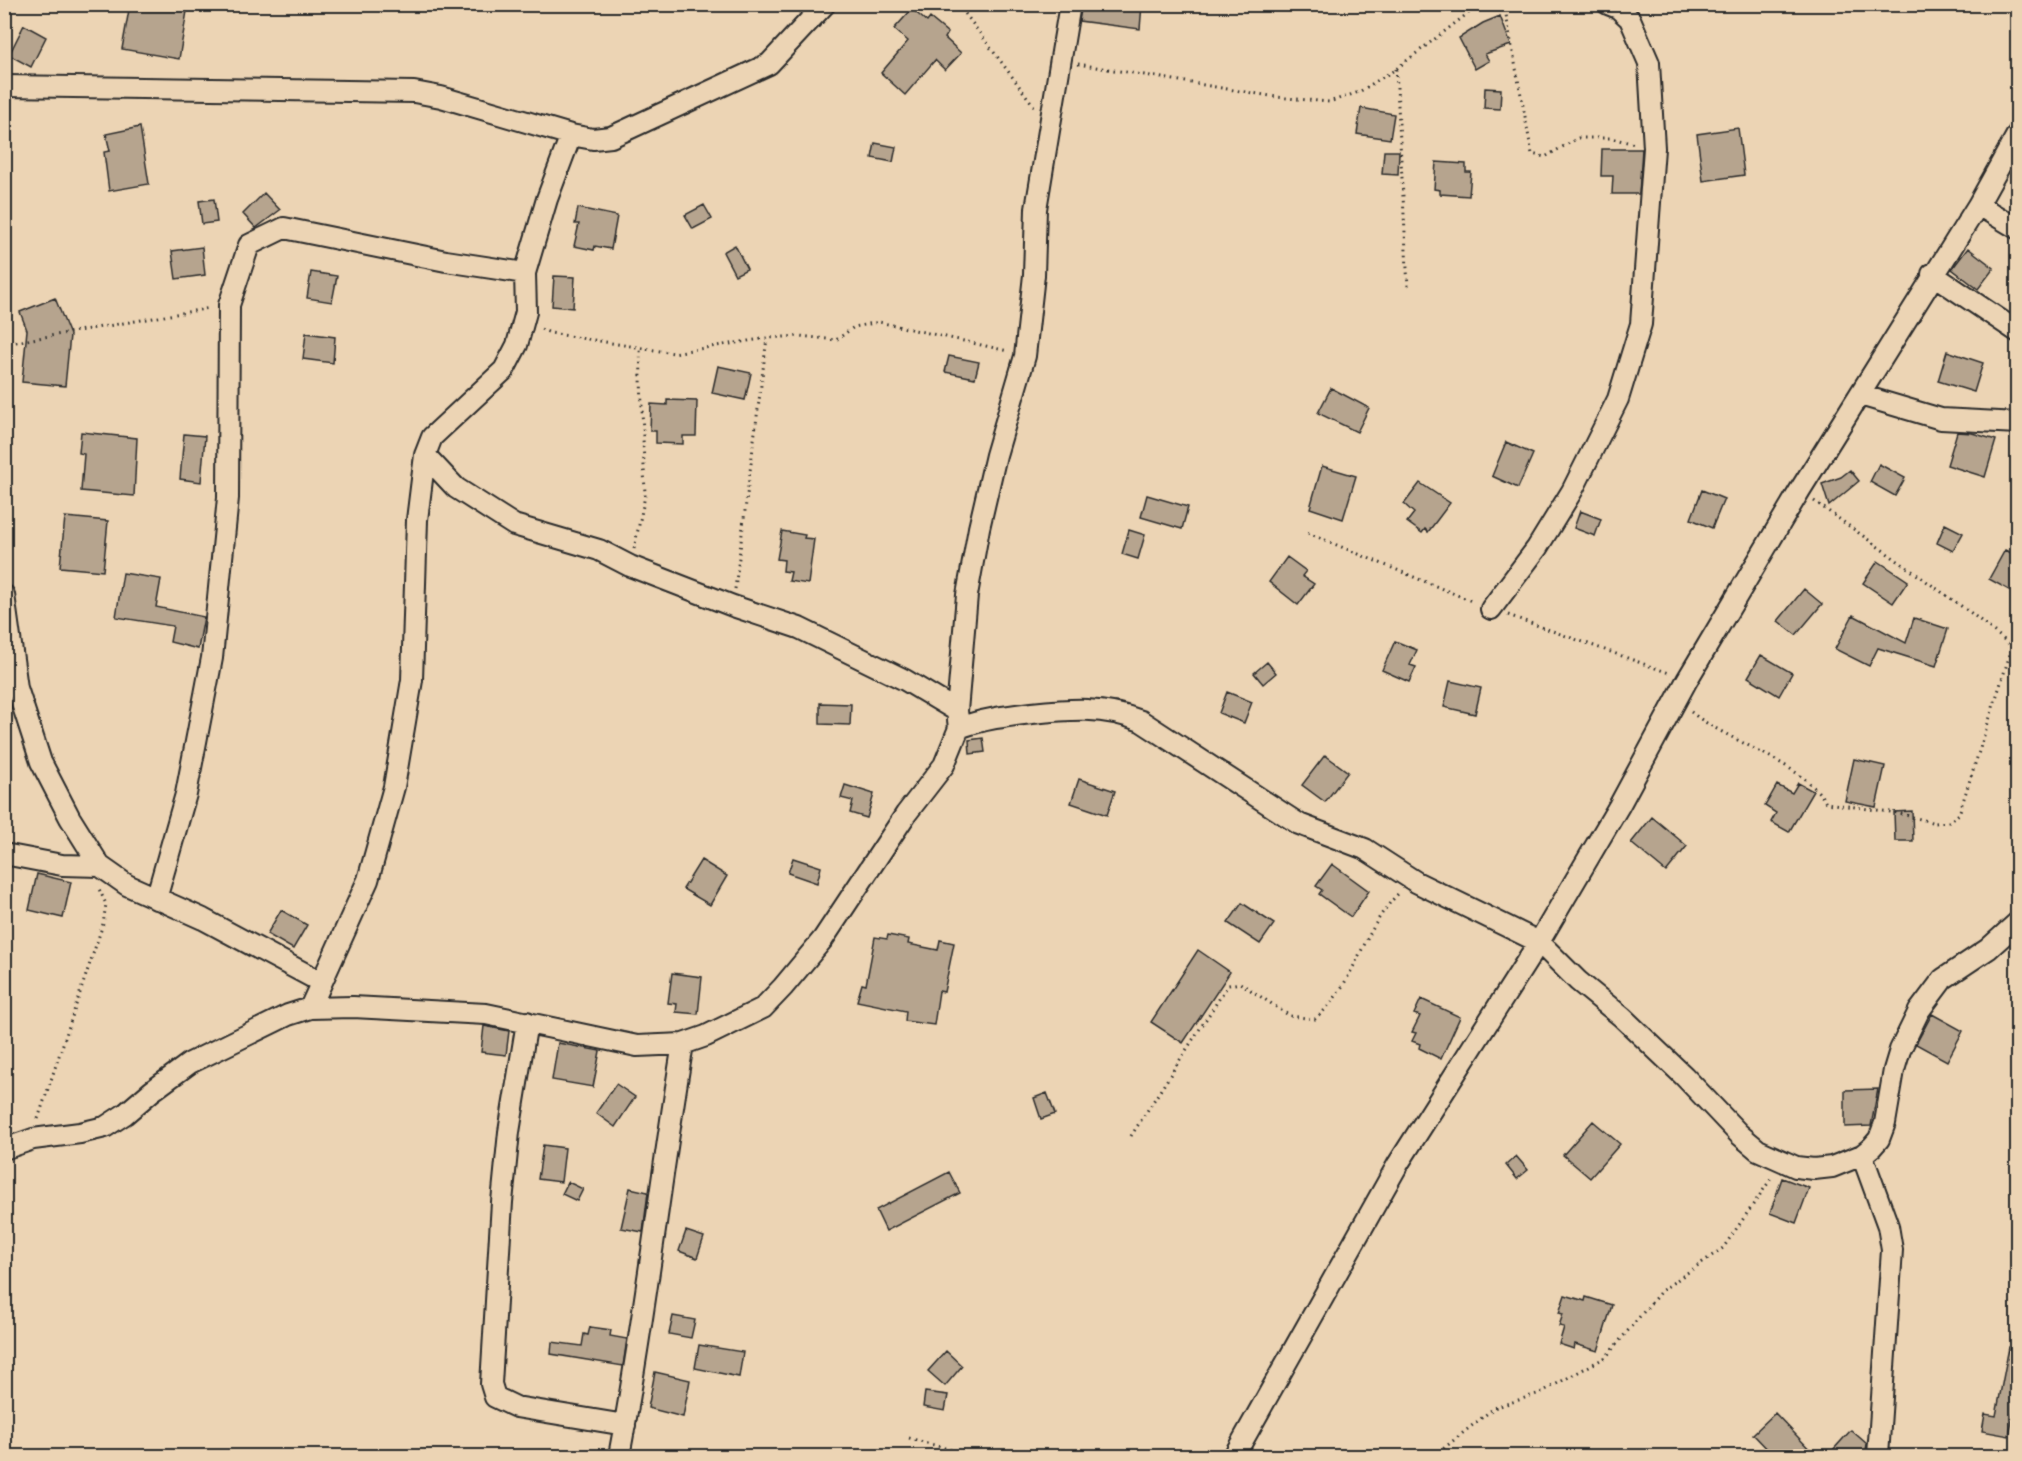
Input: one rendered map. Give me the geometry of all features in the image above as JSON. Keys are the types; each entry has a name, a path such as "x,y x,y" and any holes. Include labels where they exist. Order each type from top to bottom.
{"street":[{"path":"4,86 414,92 593,139 611,137 769,64 825,4"},
{"path":"4,1149 33,1139 80,1133 105,1127 190,1063 288,1015 310,1008 353,1007 458,1011 526,1022 637,1046 683,1044 763,1008 783,987 823,939 906,814 944,765 958,719 967,594 996,455 1024,356 1034,275 1036,209 1070,4"},
{"path":"1491,609 1537,548 1572,491 1618,399 1641,324 1654,148 1649,63 1630,19 1618,8 1608,4"},
{"path":"1234,1456 1398,1164 1539,942 1677,702 1693,670 1932,274 1978,205 2018,133"},
{"path":"310,1008 368,880 394,787 412,680 417,520 425,455 432,437 504,370 517,345 526,312 525,273 547,200 571,135"},
{"path":"1978,205 2018,229"},
{"path":"156,900 186,794 212,658 228,498 229,305 249,245 284,228 446,261 525,273"},
{"path":"1932,274 2018,332"},
{"path":"1860,395 1923,416 2018,423"},
{"path":"425,455 456,488 514,525 580,543 630,566 733,606 799,628 905,680 958,719 1083,708 1121,713 1141,721 1299,824 1365,849 1416,882 1539,942 1578,981 1622,1017 1669,1062 1739,1134 1758,1150 1782,1162 1814,1169 1832,1167 1862,1155 1879,1139 1885,1123 1894,1070 1919,1011 1943,979 1988,949 2018,922"},
{"path":"4,595 17,688 41,762 70,818 100,866 127,885 156,900 203,919 321,982"},
{"path":"4,855 77,866 100,866"},
{"path":"526,1022 509,1132 502,1202 491,1384 495,1397 516,1407 625,1425"},
{"path":"619,1456 639,1354 668,1130 683,1044"},
{"path":"1862,1155 1888,1226 1892,1250 1878,1456"}],"path":[{"path":"958,4 1024,90 1049,129"},
{"path":"1061,62 1306,102 1329,102 1343,99 1396,69 1480,4"},
{"path":"1504,4 1532,154 1545,157 1578,138 1611,138 1654,148"},
{"path":"1396,69 1408,287"},
{"path":"4,344 229,305"},
{"path":"526,312 537,326 550,333 673,353 766,338 800,336 836,340 855,327 879,322 1024,356"},
{"path":"733,606 766,338"},
{"path":"630,566 645,496 640,348"},
{"path":"1800,490 1971,613 2018,651"},
{"path":"1677,702 1710,728 1803,778 1819,790 1826,803 1867,807 1943,824 1950,822 1959,814 2012,648"},
{"path":"33,1139 49,1080 103,924 106,904 103,896 77,866"},
{"path":"1131,1137 1228,985 1240,983 1290,1016 1315,1020 1335,999 1390,902 1406,887 1416,882"},
{"path":"1434,1456 1494,1408 1540,1393 1606,1357 1661,1291 1723,1248 1782,1162"},
{"path":"909,1438 973,1456"}],"building":[{"path":"130,4 148,4 187,11 179,59 122,49"},
{"path":"1082,4 1142,4 1140,29 1079,21"},
{"path":"912,9 927,22 930,18 948,33 945,38 961,53 945,70 935,60 905,95 881,73 908,41 894,29"},
{"path":"1500,16 1511,45 1485,54 1489,61 1475,69 1459,38 1483,23"},
{"path":"24,25 46,37 31,67 9,55"},
{"path":"1485,88 1501,89 1500,109 1484,108"},
{"path":"1361,108 1394,114 1390,139 1357,134"},
{"path":"140,127 149,184 109,191 104,152 110,151 106,134"},
{"path":"1738,128 1744,175 1703,181 1697,134"},
{"path":"875,143 896,147 893,162 872,158"},
{"path":"1602,149 1642,149 1639,194 1612,194 1613,176 1601,176"},
{"path":"1384,151 1399,151 1398,175 1382,174"},
{"path":"1436,162 1466,164 1466,172 1471,172 1469,196 1440,194 1440,190 1434,189"},
{"path":"264,193 280,210 256,228 243,214"},
{"path":"214,199 217,222 202,224 199,201"},
{"path":"704,205 712,219 693,229 685,215"},
{"path":"578,208 617,216 611,249 595,246 594,250 574,246 579,224 575,224"},
{"path":"735,245 747,269 735,275 723,252"},
{"path":"202,247 205,275 176,279 172,251"},
{"path":"1968,248 1994,268 1978,289 1952,269"},
{"path":"311,272 337,276 332,302 307,298"},
{"path":"554,276 575,277 573,308 552,306"},
{"path":"55,298 70,335 65,386 22,382 27,330 20,312"},
{"path":"306,333 335,337 333,363 303,359"},
{"path":"1947,351 1983,363 1974,392 1938,381"},
{"path":"949,356 979,362 975,378 945,372"},
{"path":"718,366 751,373 745,400 712,393"},
{"path":"1331,388 1369,408 1357,432 1318,413"},
{"path":"667,400 697,401 696,436 683,436 683,444 656,443 656,431 650,431 651,404 667,405"},
{"path":"81,432 137,438 134,496 81,491 84,454 79,453"},
{"path":"1957,432 1972,433 1996,440 1985,477 1947,465"},
{"path":"184,434 205,436 201,482 180,479"},
{"path":"1506,442 1533,454 1518,488 1492,476"},
{"path":"1879,464 1905,478 1895,496 1870,482"},
{"path":"1322,466 1356,476 1343,519 1310,508"},
{"path":"1850,470 1859,481 1829,506 1822,484 1841,477"},
{"path":"1420,483 1450,503 1428,532 1425,529 1422,533 1407,522 1414,513 1404,504"},
{"path":"1702,490 1724,499 1712,528 1691,519"},
{"path":"1147,495 1188,507 1182,529 1141,517"},
{"path":"1580,511 1601,519 1595,536 1574,528"},
{"path":"65,517 108,521 103,571 60,567"},
{"path":"1945,524 1963,533 1953,551 1937,543"},
{"path":"1129,530 1145,535 1138,559 1122,554"},
{"path":"782,531 814,539 808,584 789,581 791,572 783,571 784,560 777,559"},
{"path":"2005,550 2018,556 2018,595 1989,579"},
{"path":"1287,557 1306,571 1302,576 1314,584 1298,605 1269,582"},
{"path":"1878,561 1908,581 1893,603 1863,583"},
{"path":"123,573 161,579 156,607 204,617 198,649 170,642 173,626 116,617"},
{"path":"1804,589 1822,604 1796,635 1778,621"},
{"path":"1853,615 1906,643 1914,618 1948,629 1936,666 1878,648 1869,666 1835,649"},
{"path":"1395,641 1417,650 1410,665 1416,667 1409,682 1382,670"},
{"path":"1761,655 1792,673 1779,696 1748,677"},
{"path":"1267,662 1276,673 1263,684 1254,673"},
{"path":"1450,681 1481,688 1475,714 1444,707"},
{"path":"1227,692 1252,702 1244,723 1219,713"},
{"path":"820,703 851,704 850,725 820,724"},
{"path":"983,738 985,752 970,754 969,740"},
{"path":"1325,755 1348,772 1325,802 1302,785"},
{"path":"1854,759 1885,766 1876,807 1845,801"},
{"path":"1079,779 1115,791 1107,815 1071,803"},
{"path":"1798,783 1813,791 1789,832 1771,822 1776,813 1765,806 1777,785 1792,793"},
{"path":"845,785 874,794 867,818 850,813 853,801 841,798"},
{"path":"1912,811 1913,841 1895,841 1894,812"},
{"path":"1652,817 1687,846 1666,872 1631,843"},
{"path":"793,858 821,867 817,883 788,873"},
{"path":"701,860 727,876 710,905 683,889"},
{"path":"1332,864 1369,891 1351,917 1319,894 1322,890 1316,886"},
{"path":"37,874 71,882 63,918 29,910"},
{"path":"1242,903 1274,924 1260,944 1228,923"},
{"path":"281,910 307,925 293,949 267,934"},
{"path":"888,935 909,939 908,944 938,950 940,940 954,943 944,992 939,991 934,1025 905,1021 906,1011 857,1001 862,984 866,985 875,937 887,939"},
{"path":"1198,950 1230,972 1183,1043 1151,1022"},
{"path":"672,973 702,977 698,1014 676,1012 677,1004 668,1003"},
{"path":"1421,999 1460,1017 1441,1059 1419,1048 1420,1044 1412,1041 1416,1033 1412,1032 1420,1016 1414,1014"},
{"path":"1932,1014 1963,1031 1947,1061 1916,1044"},
{"path":"484,1026 509,1031 506,1055 481,1052"},
{"path":"558,1043 600,1051 593,1087 552,1080"},
{"path":"616,1084 635,1097 615,1127 596,1113"},
{"path":"1878,1089 1871,1126 1845,1127 1845,1090"},
{"path":"1047,1093 1055,1114 1041,1119 1034,1098"},
{"path":"1593,1121 1620,1144 1590,1178 1563,1155"},
{"path":"543,1145 565,1148 561,1182 538,1179"},
{"path":"1516,1156 1528,1170 1517,1179 1506,1165"},
{"path":"949,1172 960,1193 886,1231 876,1210"},
{"path":"1782,1178 1809,1188 1796,1223 1770,1213"},
{"path":"568,1182 583,1189 577,1201 562,1194"},
{"path":"630,1188 648,1192 643,1232 621,1228"},
{"path":"686,1231 704,1237 697,1258 679,1251"},
{"path":"1565,1295 1585,1301 1586,1297 1612,1305 1598,1351 1575,1344 1574,1349 1559,1344 1564,1327 1559,1326 1563,1314 1559,1313"},
{"path":"673,1316 695,1320 691,1338 669,1334"},
{"path":"590,1327 611,1330 610,1336 627,1339 623,1366 551,1354 552,1342 582,1346 584,1334 588,1335"},
{"path":"699,1345 743,1352 739,1377 695,1368"},
{"path":"2009,1347 2018,1347 2018,1391 2009,1436 1982,1431 1985,1414 1996,1416"},
{"path":"946,1351 962,1366 945,1386 928,1371"},
{"path":"655,1372 690,1380 683,1417 648,1408"},
{"path":"925,1392 948,1395 945,1411 923,1407"},
{"path":"1775,1413 1816,1456 1774,1456 1753,1434"},
{"path":"1851,1430 1867,1444 1866,1450 1860,1456 1841,1456 1833,1450"}]}
